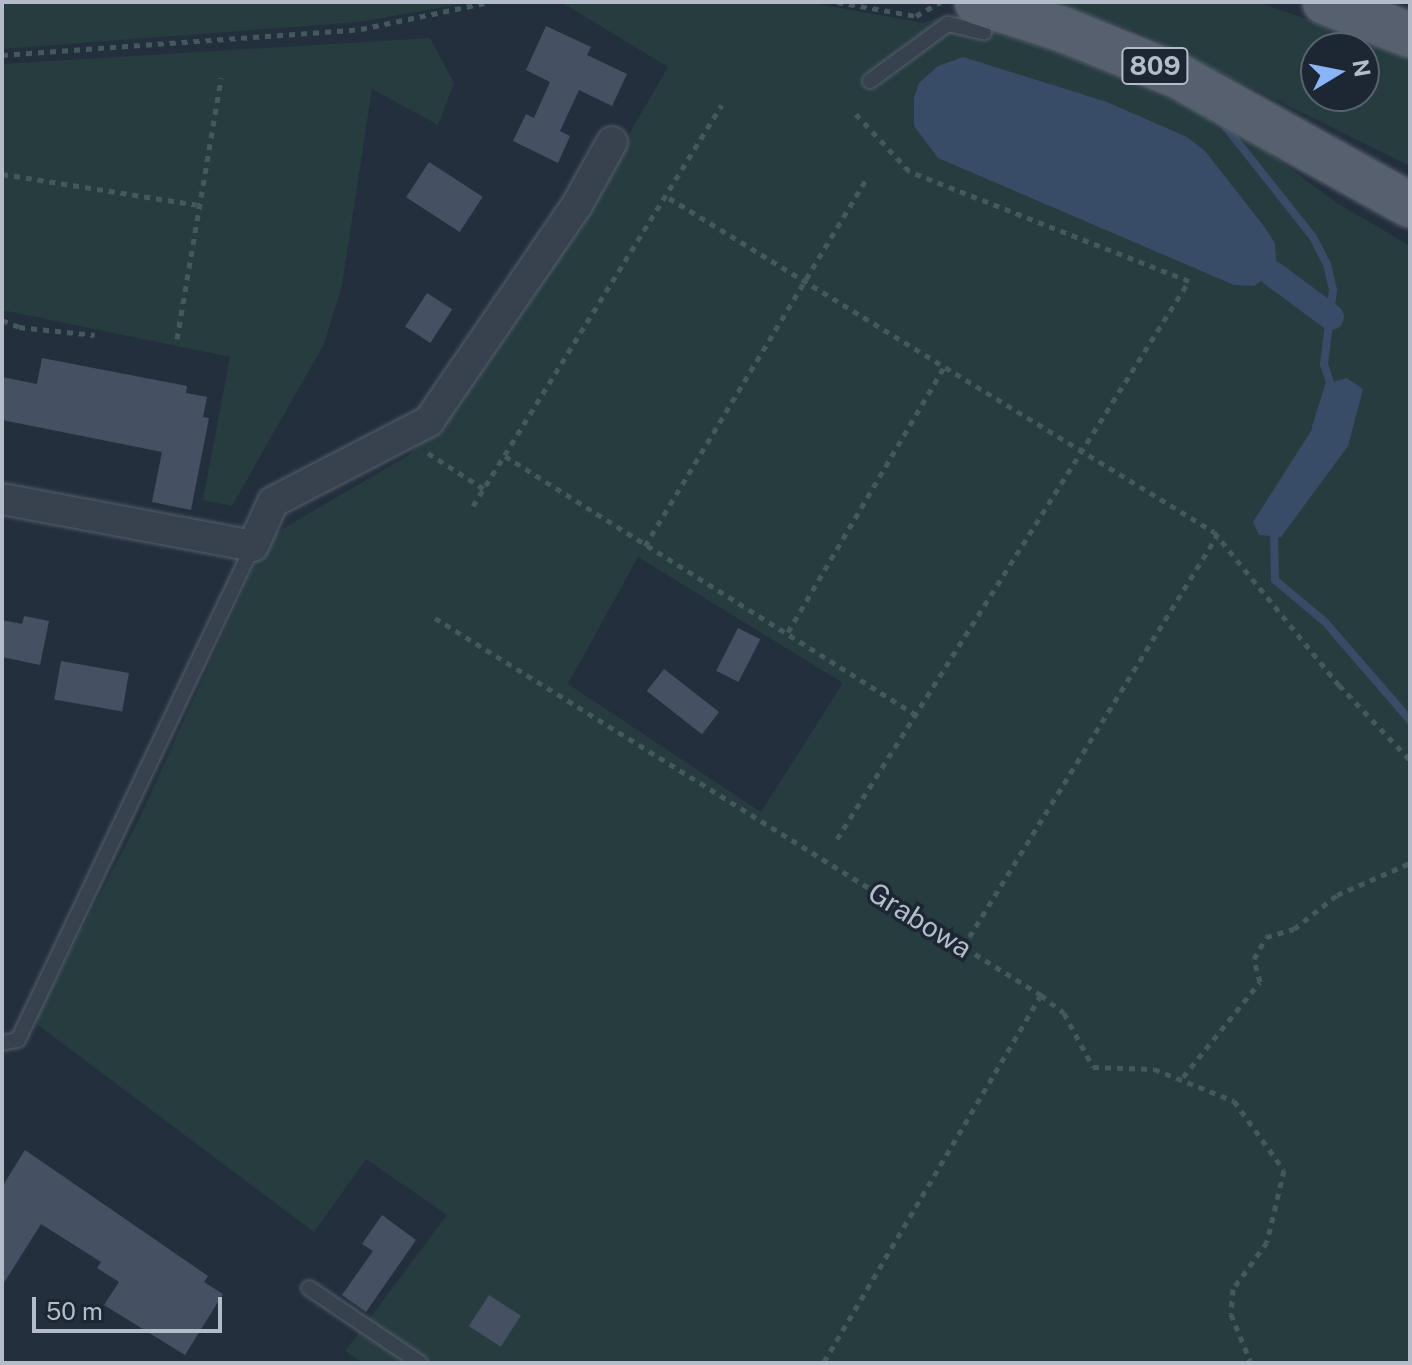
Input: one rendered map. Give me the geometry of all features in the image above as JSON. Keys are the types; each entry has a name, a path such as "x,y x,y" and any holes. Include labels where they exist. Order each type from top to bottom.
{"main road":[{"path":"1325,2 1410,35"},
{"name":"809","path":"980,17 1064,30 1178,76 1410,205"}],"street":[{"path":"2,499 253,546 273,502 429,421 577,205 612,142"}],"lane":[{"path":"870,81 948,24 980,17"},
{"path":"2,1043 18,1040 253,546"},
{"path":"309,1288 420,1363"}],"path":[{"path":"2,55 361,29 489,2"},
{"path":"837,2 916,16 940,2"},
{"path":"177,339 197,205 221,78"},
{"path":"473,506 669,198 722,105"},
{"path":"837,839 917,715 1078,450 1189,281 909,171 855,113"},
{"path":"2,174 197,205"},
{"path":"645,546 866,180"},
{"path":"669,198 1217,535 1339,685 1410,760"},
{"path":"2,320 19,327 95,335"},
{"path":"788,632 944,367"},
{"path":"401,435 484,489"},
{"path":"505,456 917,715"},
{"path":"963,947 1217,535"},
{"name":"Grabowa","path":"435,618 1041,995 1064,1013 1093,1067 1154,1069 1183,1077"},
{"path":"1251,1363 1231,1314 1233,1289 1267,1242 1284,1170 1234,1101 1183,1077 1260,982 1254,959 1266,937 1294,929 1337,895 1410,863"},
{"path":"823,1363 1041,995"}],"green space":[{"path":"2,2 472,2 359,22 2,49"},
{"path":"561,2 807,2 924,23 939,17 1055,51 1194,110 1251,139 1337,203 1410,246 1410,1363 363,1363 345,1351 447,1215 366,1159 314,1232 34,1022 138,821 267,538 409,455 474,377 584,212 668,67","holes":["638,557 843,683 761,812 568,684"]},
{"path":"1050,2 1258,2 1342,32 1300,32 1300,112 1138,32"},
{"path":"430,38 454,83 438,125 372,89 342,285 324,344 232,506 203,500 230,357 2,310 2,64"},
{"path":"1380,45 1410,56 1410,166 1300,112 1380,112"}],"water":[{"path":"963,57 1107,102 1187,137 1205,151 1263,225 1275,243 1277,270 1254,286 1234,285 938,158 914,126 914,98 919,83 938,66"},
{"path":"1347,378 1363,389 1348,446 1281,537 1259,535 1253,522 1320,417 1330,383"}],"building":[{"path":"546,26 591,47 587,55 627,74 612,106 579,90 560,131 570,136 558,163 513,141 526,114 534,118 550,82 526,70"},
{"path":"429,162 483,197 460,232 406,197"},
{"path":"427,293 452,309 430,343 405,327"},
{"path":"42,358 187,386 186,393 207,397 203,417 209,418 191,510 152,502 162,452 2,420 2,377 37,384"},
{"path":"24,616 49,621 40,665 2,657 2,620 22,624"},
{"path":"738,628 760,639 738,682 716,671"},
{"path":"61,661 129,673 122,711 54,699"},
{"path":"664,669 719,712 702,734 647,691"},
{"path":"25,1150 208,1276 204,1282 223,1294 185,1355 104,1305 119,1282 97,1268 101,1262 41,1224 2,1286 2,1187"},
{"path":"382,1215 416,1240 366,1312 342,1295 373,1251 362,1244"},
{"path":"489,1295 521,1316 501,1347 469,1326"}],"waterway":[{"path":"1221,121 1313,237 1327,264 1333,290 1324,364 1330,383 1316,427"},
{"path":"1273,274 1331,317"},
{"path":"1274,532 1275,580 1325,622 1410,720"}]}
